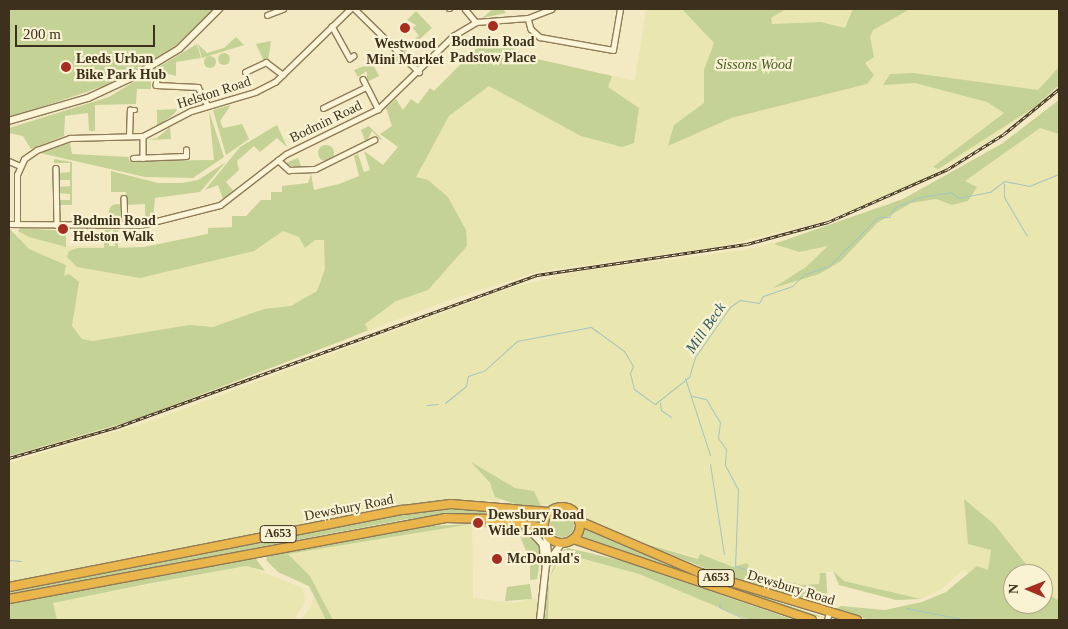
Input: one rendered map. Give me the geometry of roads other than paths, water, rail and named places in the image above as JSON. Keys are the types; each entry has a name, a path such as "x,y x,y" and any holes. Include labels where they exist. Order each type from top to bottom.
{"highway":[{"name":"Dewsbury Road","path":"9,587 403,510 451,504 549,512 567,507 580,522 698,572 828,617 857,620"},
{"path":"545,530 549,512"},
{"name":"Dewsbury Road","path":"9,598 394,524 472,517 520,522 545,530 562,543"},
{"path":"562,543 573,539 580,522"},
{"name":"Dewsbury Road","path":"573,539 812,620"}],"street":[{"path":"9,121 88,98 131,78 179,49 219,9"},
{"path":"267,15 283,9"},
{"name":"Helston Road","path":"20,166 37,150 60,140 142,136 208,106 248,95 283,75 350,9"},
{"path":"355,9 419,72"},
{"path":"465,9 476,22"},
{"path":"536,9 540,14"},
{"name":"Bodmin Road","path":"9,224 125,225 220,205 278,160 378,109 419,72 453,36 476,22 528,18 550,9"},
{"path":"528,18 531,29 540,37 612,50 620,9"},
{"path":"332,26 350,58 354,56"},
{"path":"245,72 266,62 283,75"},
{"path":"363,78 378,109"},
{"path":"157,80 156,86 198,87 208,106"},
{"path":"323,108 366,87"},
{"path":"129,136 130,110 135,110"},
{"path":"142,136 143,158"},
{"path":"278,160 289,170 315,169 374,140"},
{"path":"133,158 186,156 186,150"},
{"path":"9,162 20,166 17,224"},
{"path":"56,168 56,225"},
{"path":"124,198 125,225"},
{"path":"520,522 540,538 546,565"},
{"path":"545,530 549,556"},
{"path":"540,620 546,565 549,556 562,543"}],"waterway":[{"name":"Mill Beck","path":"445,403 466,386 468,376 485,370 517,341 591,327 624,351 633,366 630,373 634,389 655,404 689,377 695,357 730,307 740,300 759,303 763,296 792,286 805,274 829,266 878,217 889,217 894,208 920,197 951,192 958,198 990,192 1004,181 1029,186 1059,174"},
{"path":"1004,183 1004,197 1027,236"},
{"path":"685,378 710,455"},
{"path":"692,396 706,399 720,422 718,438 726,449 725,465 738,489 735,566 818,593"},
{"path":"660,403 661,410 671,417"},
{"name":"Mill Beck","path":"427,405 438,404"},
{"path":"710,464 724,554"},
{"path":"9,560 21,561"},
{"path":"720,603 719,607 747,620"},
{"path":"906,608 967,620"},
{"path":"750,618 759,620"}],"railway":[{"path":"9,458 117,427 537,275 747,244 828,222 948,169 1004,134 1059,89"}],"place":[{"name":"Bodmin Road Padstow Place","path":"493,26"},
{"name":"Westwood Mini Market","path":"405,28"},
{"name":"Leeds Urban Bike Park Hub","path":"66,67"},
{"name":"Bodmin Road Helston Walk","path":"63,229"},
{"name":"Dewsbury Road Wide Lane","path":"478,523"},
{"name":"McDonald's","path":"497,559"}],"park label":[{"name":"Sissons Wood","path":"754,65"}]}
